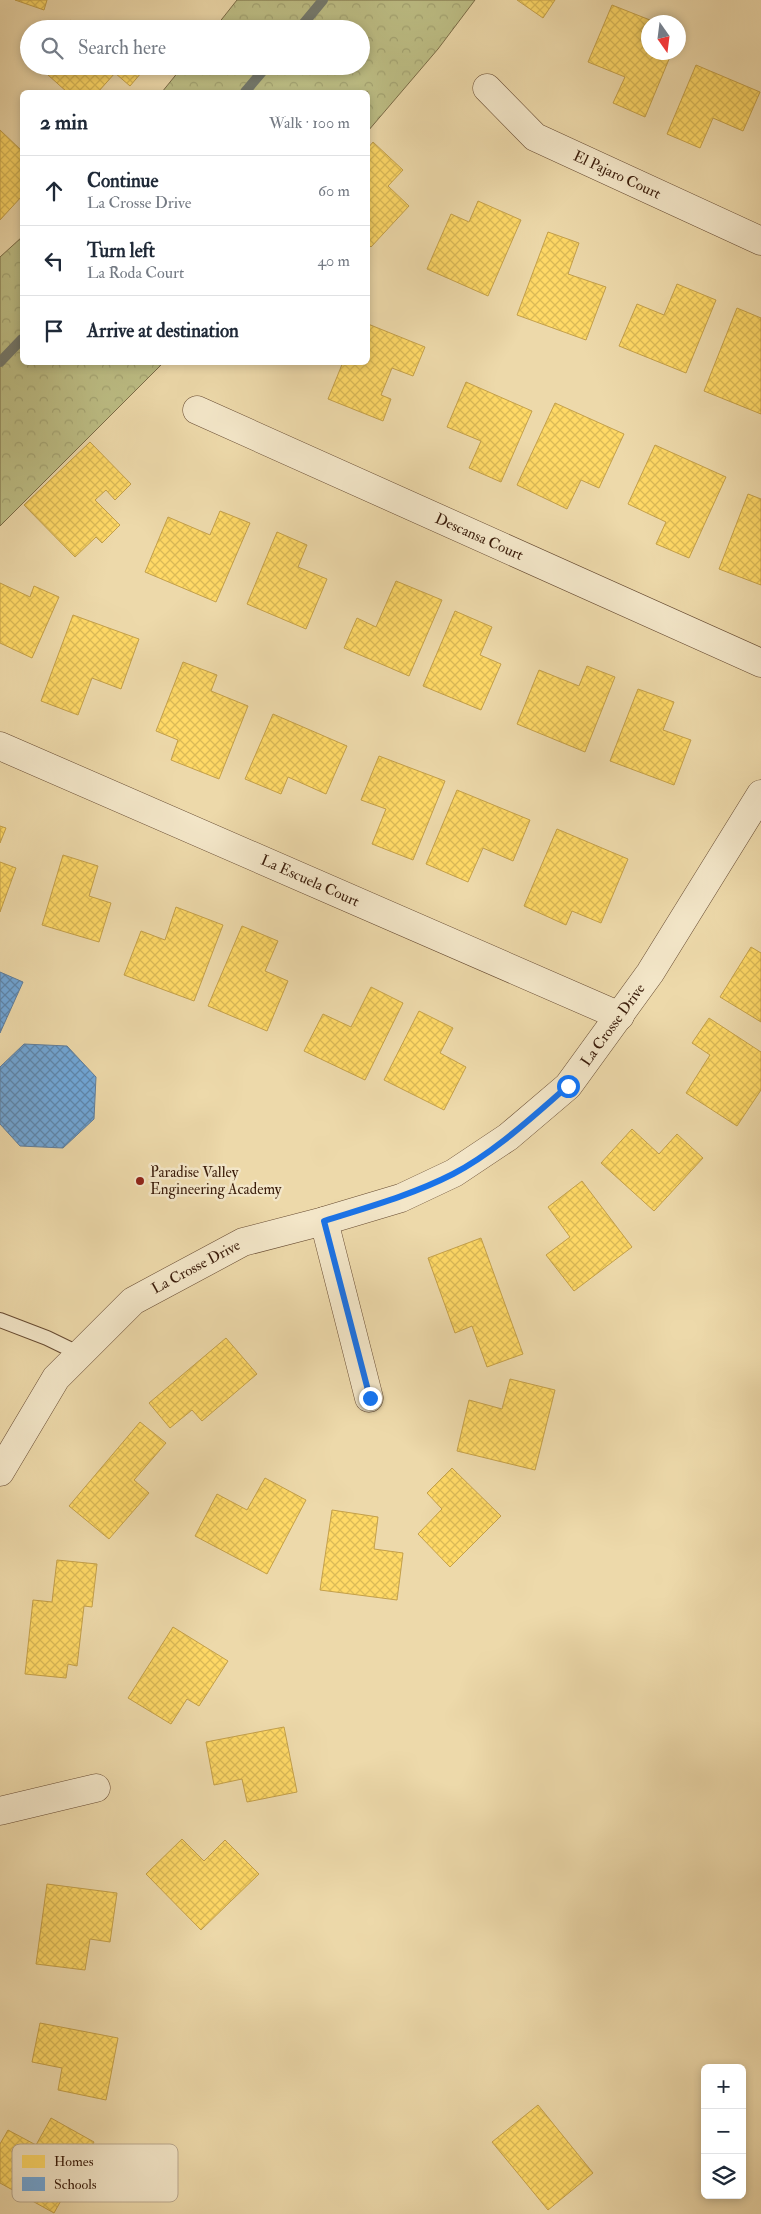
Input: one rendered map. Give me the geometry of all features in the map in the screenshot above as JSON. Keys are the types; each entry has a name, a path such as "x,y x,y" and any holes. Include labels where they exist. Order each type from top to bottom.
{"street":[{"name":"El Pajaro Court","path":"487,88 535,137 761,241"},
{"name":"Descansa Court","path":"198,410 761,663"},
{"name":"La Escuela Court","path":"0,746 620,1016"},
{"name":"La Crosse Drive","path":"0,1472 56,1378 133,1301 243,1242 324,1221 400,1198 454,1173 508,1137 568,1086 650,973 761,794"},
{"path":"324,1221 370,1398"},
{"path":"0,1811 96,1788"}],"lane":[{"path":"0,1320 47,1338 80,1354"}],"green space":[{"path":"237,0 475,0 438,49 370,129 370,90 164,90 176,75 370,75 370,20 221,20"},
{"path":"20,239 20,365 161,365 0,526 0,257"}],"building: Homes":[{"path":"15,0 47,0 44,10"},
{"path":"517,0 555,0 543,18"},
{"path":"612,5 641,16 641,60 669,60 645,117 613,103 625,77 588,62"},
{"path":"696,65 760,92 743,131 713,118 700,148 667,134"},
{"path":"48,75 113,75 100,90 65,90"},
{"path":"117,75 139,75 130,86"},
{"path":"0,130 20,149 20,198 0,220"},
{"path":"373,142 403,170 388,186 409,206 371,247 370,246 370,146"},
{"path":"478,201 521,220 488,296 427,269 451,214 469,222"},
{"path":"548,232 579,243 568,274 606,287 586,340 517,315"},
{"path":"677,284 716,300 686,373 619,346 637,304 664,315"},
{"path":"737,308 761,318 761,414 704,391"},
{"path":"370,325 425,347 413,376 392,368 381,395 391,399 383,421 328,399 342,365 370,365"},
{"path":"466,382 532,411 501,482 469,468 481,441 447,427"},
{"path":"555,403 624,434 599,488 581,480 567,509 517,485"},
{"path":"90,442 131,484 115,500 106,490 95,500 120,525 102,543 96,537 75,557 24,505"},
{"path":"655,445 726,477 689,558 656,544 666,522 628,504"},
{"path":"748,494 761,499 761,585 719,569"},
{"path":"220,511 250,523 216,602 145,572 168,517 210,535"},
{"path":"277,532 307,545 298,567 327,579 306,629 247,604"},
{"path":"396,581 442,600 409,676 344,648 357,618 376,627"},
{"path":"0,583 30,597 34,586 59,597 32,658 0,643"},
{"path":"455,611 492,627 480,655 501,664 481,710 423,686"},
{"path":"73,615 139,639 121,689 92,678 78,715 41,701"},
{"path":"183,662 217,675 211,691 248,706 219,779 171,760 178,740 156,731"},
{"path":"587,666 615,677 585,752 517,724 539,670 579,686"},
{"path":"638,689 674,702 663,730 691,740 674,785 610,761"},
{"path":"273,714 347,746 326,794 288,777 281,794 245,779"},
{"path":"379,756 445,781 413,860 372,844 386,809 361,800"},
{"path":"457,790 530,820 513,861 483,848 468,882 426,864"},
{"path":"0,826 6,828 0,843"},
{"path":"557,829 628,859 601,923 572,911 566,925 524,906"},
{"path":"63,855 98,866 89,896 111,903 99,942 42,925"},
{"path":"0,862 16,868 0,912"},
{"path":"176,907 223,925 194,1001 124,975 141,931 165,940"},
{"path":"242,926 278,941 265,971 288,981 267,1031 208,1006"},
{"path":"751,947 761,953 761,1022 720,997"},
{"path":"371,987 403,1003 365,1080 304,1051 323,1014 351,1027"},
{"path":"419,1011 453,1028 440,1053 466,1067 444,1110 384,1080"},
{"path":"709,1018 761,1052 761,1090 737,1126 686,1093 710,1055 692,1043"},
{"path":"632,1129 659,1154 677,1134 703,1158 654,1211 601,1163"},
{"path":"582,1181 632,1247 574,1291 546,1255 570,1237 548,1207"},
{"path":"481,1238 523,1354 487,1367 472,1326 455,1333 428,1258"},
{"path":"226,1338 257,1374 202,1421 192,1410 170,1428 149,1403"},
{"path":"510,1379 555,1390 535,1470 457,1451 469,1400 502,1409"},
{"path":"140,1422 166,1443 134,1480 149,1493 109,1539 69,1506"},
{"path":"452,1468 501,1516 450,1567 418,1534 442,1509 427,1493"},
{"path":"265,1478 306,1500 267,1574 195,1536 217,1494 247,1510"},
{"path":"332,1510 378,1517 374,1549 403,1553 397,1600 320,1590"},
{"path":"57,1560 97,1564 92,1607 84,1606 77,1666 68,1664 66,1678 25,1674 33,1600 52,1602"},
{"path":"173,1627 228,1661 199,1706 187,1699 171,1724 128,1698"},
{"path":"284,1727 297,1792 247,1802 242,1779 214,1785 206,1742"},
{"path":"182,1839 204,1861 225,1840 259,1874 201,1930 146,1874"},
{"path":"47,1884 117,1893 110,1942 90,1939 85,1970 36,1964"},
{"path":"40,2023 118,2038 106,2100 58,2090 62,2068 32,2062"},
{"path":"538,2105 593,2173 548,2210 492,2142"},
{"path":"51,2118 94,2142 93,2144 37,2144"},
{"path":"8,2130 34,2144 12,2144 12,2190 0,2183 0,2144"},
{"path":"34,2202 60,2202 54,2213"}],"building: Schools":[{"path":"0,972 23,982 0,1033"},
{"path":"24,1044 67,1046 96,1077 94,1119 63,1148 20,1146 0,1124 0,1067"}],"waterway":[{"path":"306,20 323,0"},
{"path":"247,90 259,75"},
{"path":"0,362 20,341"}],"place":[{"name":"Paradise Valley Engineering Academy","path":"140,1181"}],"route":[{"path":"370,1398 324,1221 400,1198 454,1173 508,1137 568,1086"}]}
